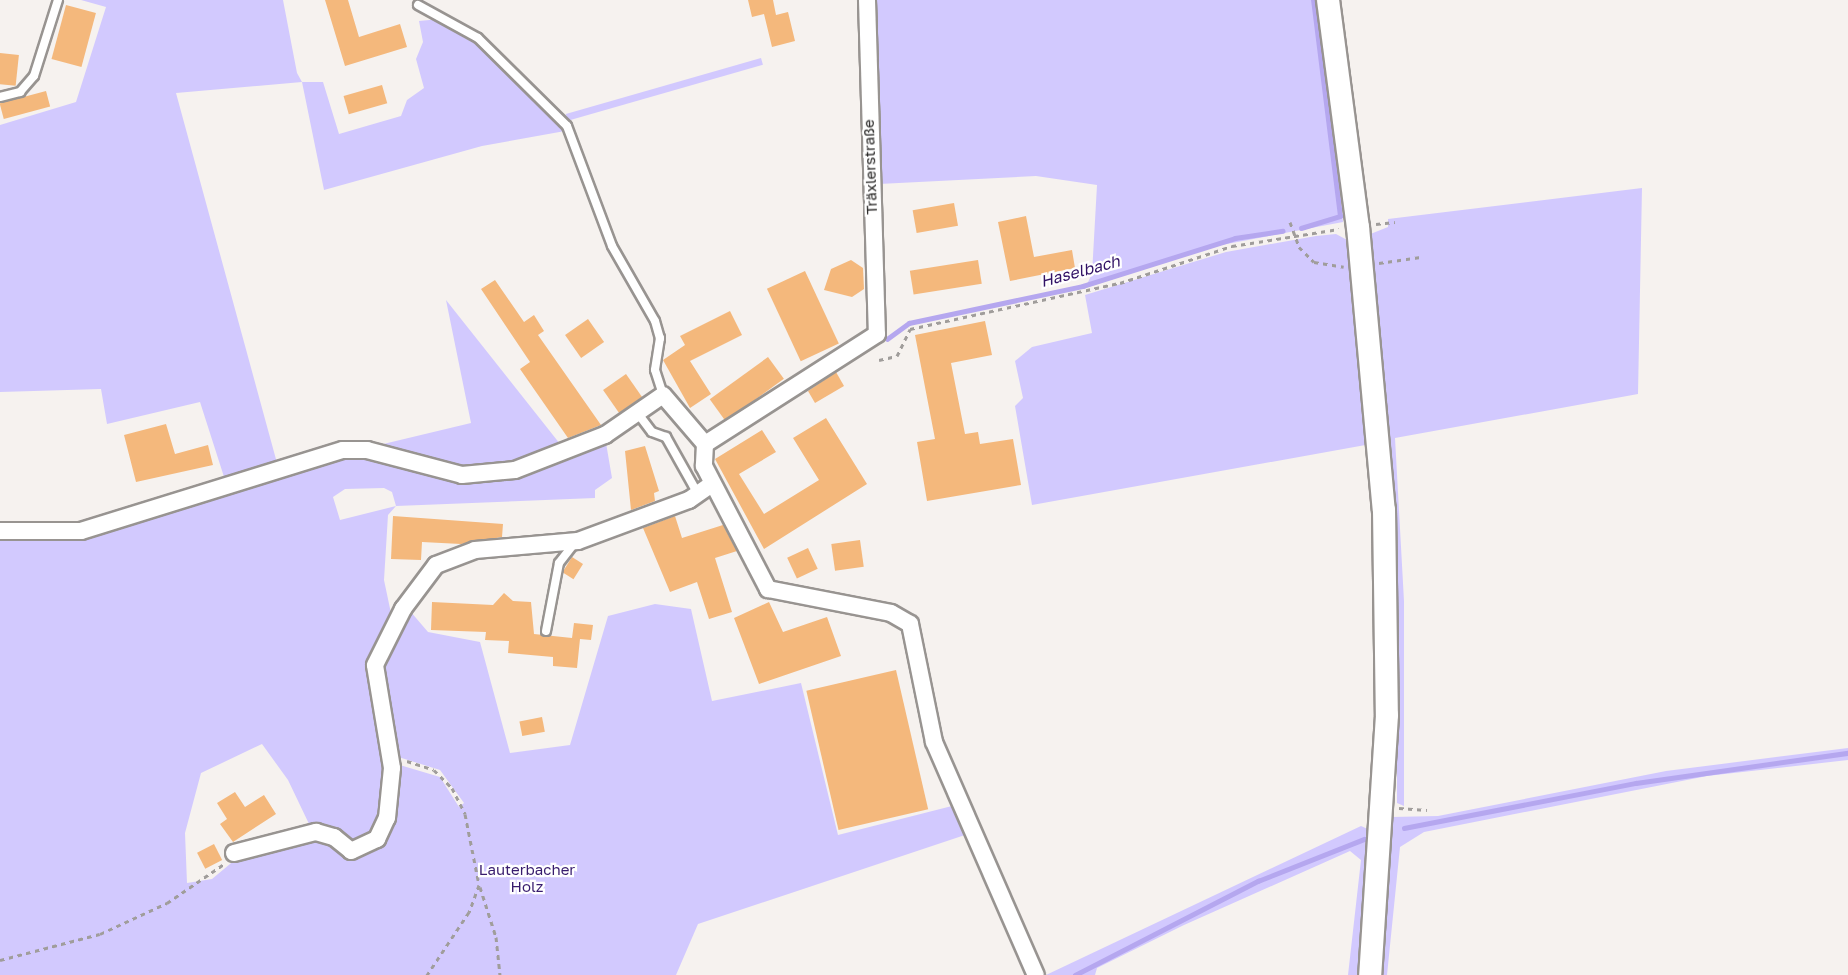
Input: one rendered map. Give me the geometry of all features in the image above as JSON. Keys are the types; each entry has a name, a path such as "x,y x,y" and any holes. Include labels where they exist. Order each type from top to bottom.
{"street":[{"name":"Träxlerstraße","path":"705,444 877,334 867,0"},
{"path":"1328,0 1358,227 1383,510 1384,807 1370,975"},
{"path":"0,531 81,531 343,450 367,450 462,475 515,470 573,451 639,415 663,394 705,444 702,459 705,489 742,530 768,589 891,613 910,624 934,742 1036,975"},
{"path":"234,853 316,832 334,837 345,850 370,845 387,818 390,758 375,665 424,577 451,556 475,550 578,541 705,489"}],"lane":[{"path":"0,97 20,92 34,76 58,0"},
{"path":"418,5 478,38 567,126 612,246 655,321 660,338 655,370 663,394"},
{"path":"639,415 652,432 666,437 705,489"},
{"path":"546,631 559,563 578,541"}],"path":[{"path":"1290,222 1294,235 1314,262 1346,267"},
{"path":"879,360 897,356 910,329 1079,293 1213,251 1294,235 1395,222"},
{"path":"1379,263 1420,257"},
{"path":"390,758 434,770 452,788 465,814 479,885 496,937 500,975"},
{"path":"1384,807 1427,810"},
{"path":"0,960 100,934 198,885 234,853"},
{"path":"427,975 469,912 479,885"}],"green space":[{"path":"81,0 283,0 297,73 302,82 176,93 277,463 225,480 200,402 107,424 101,389 0,392 0,125 76,102 106,7"},
{"path":"873,0 1318,0 1343,222 1216,246 1085,288 1092,274 1097,185 1036,176 879,184"},
{"path":"440,19 466,33 556,115 565,131 482,146 324,190 302,82 323,82 339,134 401,116 407,100 424,88 416,59 423,42 419,21"},
{"path":"761,58 763,65 568,121 566,114"},
{"path":"1642,188 1638,394 1395,438 1404,601 1404,806 1397,803 1397,624 1368,235 1388,227 1388,219"},
{"path":"1336,234 1349,241 1371,444 1032,505 1015,406 1023,398 1015,361 1032,347 1092,333 1085,295 1226,252"},
{"path":"446,300 564,449 522,465 466,470 375,446 471,423"},
{"name":"Lauterbacher Holz","path":"606,443 612,478 595,490 595,498 396,506 388,515 384,580 392,618 372,677 387,765 382,825 370,841 349,847 334,832 310,826 288,780 262,744 201,773 185,833 187,883 212,879 236,859 313,835 330,838 346,854 368,849 390,816 393,763 440,777 459,807 464,803 440,770 392,755 377,670 403,613 410,611 428,632 480,642 510,753 570,745 608,616 655,604 691,609 712,701 801,683 838,835 952,806 965,835 698,924 676,975 0,975 0,535 82,538 337,456 403,463 454,478 487,478 572,459","holes":["384,488 392,492 396,506 340,520 333,497 345,489"]},
{"path":"1848,748 1848,760 1707,776 1424,832 1400,847 1387,975 1377,975 1392,817 1438,816 1666,771"},
{"path":"1361,826 1372,831 1373,844 1359,975 1348,975 1361,860 1350,851 1184,925 1097,968 1095,975 1046,975"}],"building":[{"path":"325,0 348,0 359,37 400,24 407,47 345,66"},
{"path":"748,0 773,0 776,15 788,12 795,41 772,47 764,14 752,17"},
{"path":"66,5 96,13 81,67 52,59"},
{"path":"0,53 19,55 16,86 0,84"},
{"path":"382,85 387,103 349,114 344,96"},
{"path":"46,91 50,106 4,119 0,103"},
{"path":"954,203 958,226 917,233 913,210"},
{"path":"1026,216 1034,257 1072,250 1075,268 1010,281 998,222"},
{"path":"851,260 863,268 864,289 852,297 824,290 831,269"},
{"path":"978,260 982,284 914,294 910,271"},
{"path":"805,271 839,344 801,361 767,289"},
{"path":"495,280 524,322 534,315 544,331 538,335 601,425 568,438 520,369 530,362 481,289"},
{"path":"730,311 742,335 690,361 711,394 690,408 663,360 685,345 680,336"},
{"path":"588,319 604,342 581,358 565,335"},
{"path":"985,321 992,355 951,363 965,434 978,432 980,444 1013,439 1021,485 927,501 917,442 935,439 915,335"},
{"path":"768,357 784,379 726,421 710,399"},
{"path":"836,372 844,386 815,403 808,391"},
{"path":"626,374 642,397 619,413 603,390"},
{"path":"826,418 867,484 764,549 715,459 762,430 776,452 739,474 764,514 819,480 793,438"},
{"path":"166,424 175,454 208,445 213,465 136,482 124,435"},
{"path":"645,446 659,491 654,493 655,501 631,510 625,451"},
{"path":"393,516 503,524 502,537 461,544 422,542 421,560 391,559"},
{"path":"675,516 682,538 723,525 737,551 715,558 732,612 709,619 697,582 670,592 643,528"},
{"path":"860,540 864,567 835,571 831,544"},
{"path":"808,548 818,569 797,579 787,558"},
{"path":"572,557 583,564 573,579 562,572"},
{"path":"504,593 513,601 531,602 534,634 572,638 574,623 593,625 591,640 580,639 577,668 553,666 553,657 508,653 509,641 485,640 486,632 431,630 432,602 493,605"},
{"path":"769,602 783,632 827,617 841,656 759,684 734,618"},
{"path":"896,670 928,809 839,830 806,691"},
{"path":"542,717 545,732 522,736 519,721"},
{"path":"235,792 245,807 264,795 276,814 233,842 220,824 227,819 217,803"},
{"path":"214,844 222,860 205,869 197,853"}],"waterway":[{"name":"Haselbach","path":"1301,228 1340,216 1313,0"},
{"name":"Haselbach","path":"887,339 909,323 1083,286 1235,238 1282,231"},
{"path":"1404,828 1636,783 1848,753"},
{"path":"1075,975 1258,881 1364,839"}]}
